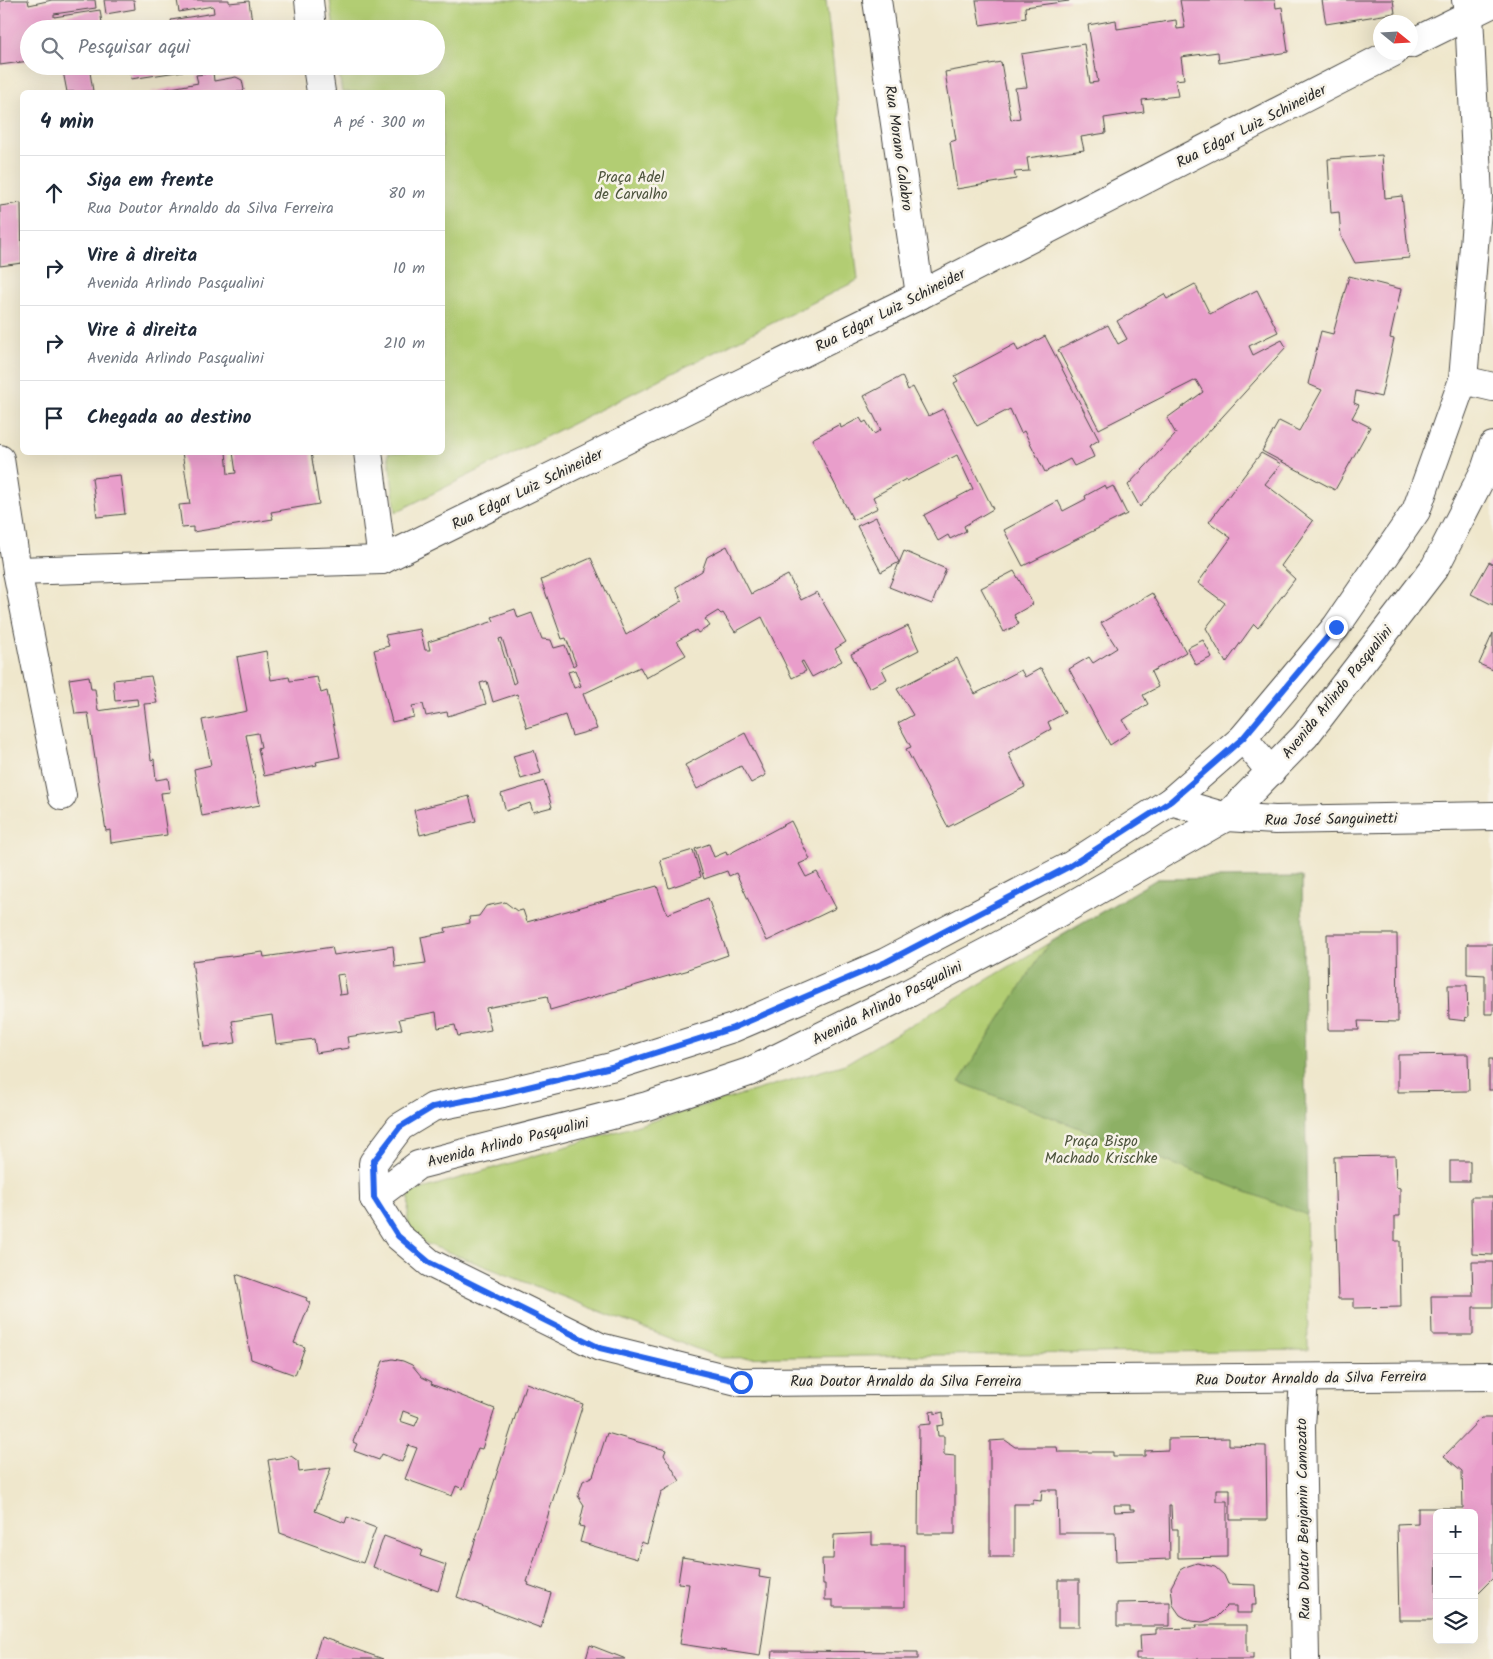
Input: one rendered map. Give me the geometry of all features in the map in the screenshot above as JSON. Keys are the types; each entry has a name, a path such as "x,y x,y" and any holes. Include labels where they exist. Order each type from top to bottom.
{"street":[{"path":"308,0 311,20"},
{"name":"Rua Morano Calabro","path":"877,0 920,295"},
{"path":"1418,39 1468,8 1493,3"},
{"path":"374,1198 373,1162 400,1127 433,1107 503,1093 611,1067 733,1028 886,962 1070,866 1171,801 1243,738 1336,627 1416,511 1464,380 1478,197 1468,8"},
{"name":"Rua Edgar Luiz Schineider","path":"382,560 920,295 1378,60"},
{"path":"318,75 321,90"},
{"path":"1464,380 1493,387"},
{"name":"Avenida Arlindo Pasqualini","path":"374,1198 418,1165 647,1106 749,1072 910,993 1023,933 1226,817 1306,736 1436,567 1485,470 1493,446"},
{"path":"17,571 382,560 368,455"},
{"path":"0,459 17,571 62,796"},
{"path":"1243,738 1271,772"},
{"name":"Rua José Sanguinetti","path":"1171,801 1226,817 1275,820 1493,816"},
{"name":"Rua Doutor Arnaldo da Silva Ferreira","path":"374,1198 398,1236 430,1263 600,1348 741,1382 1493,1376"},
{"name":"Rua Doutor Benjamin Camozato","path":"1304,1379 1301,1427 1305,1659"}],"green space":[{"name":"Praça Adel de Carvalho","path":"330,0 826,0 858,280 396,512 388,455 445,455 445,90 342,90 339,75 445,75 445,20 333,20"},
{"name":"Praça Bispo Machado Krischke","path":"1302,877 1308,1350 720,1358 407,1236 409,1193 845,1064 1157,879"},
{"path":"1302,877 1307,1215 959,1082 1048,944 1157,879"}],"building":[{"path":"28,0 29,5 52,0 95,0 96,8 54,14 54,17 100,10 102,20 20,20 20,62 0,65 0,1"},
{"path":"104,0 134,0 135,9 106,14"},
{"path":"177,0 229,0 229,3 249,1 252,20 171,20 214,13 213,6 179,12"},
{"path":"976,0 1069,1 1025,7 1026,18 980,25"},
{"path":"1180,0 1275,0 1276,8 1282,7 1288,52 1219,63 1218,52 1181,57 1184,79 1175,80 1178,96 1142,100 1144,112 1104,118 1106,133 1081,137 1084,150 1027,158 1029,171 1014,172 1016,179 957,189 950,142 956,140 945,72 1001,62 1011,120 1020,118 1015,88 1027,87 1021,54 1084,44 1090,83 1098,82 1088,25 1116,20 1117,29 1176,20 1177,29 1185,28"},
{"path":"1322,0 1393,0 1395,13 1326,24"},
{"path":"64,75 90,75 93,90 67,90"},
{"path":"130,75 157,75 131,79"},
{"path":"196,75 213,75 214,81 236,77 242,80 244,90 161,90 198,83"},
{"path":"1382,155 1385,198 1402,196 1409,258 1355,263 1341,236 1339,212 1331,213 1328,159"},
{"path":"20,203 20,263 0,266 0,206"},
{"path":"1349,276 1401,289 1390,338 1394,339 1381,397 1356,391 1354,403 1359,405 1352,418 1370,427 1335,490 1262,451 1279,421 1299,431 1322,390 1308,384 1321,331 1333,334"},
{"path":"1195,284 1210,314 1257,290 1278,332 1249,346 1253,355 1282,340 1286,347 1140,507 1128,485 1176,434 1167,418 1203,392 1196,380 1099,429 1058,350 1108,325 1118,344 1127,339 1117,321 1164,294 1167,299"},
{"path":"1045,336 1099,440 1089,446 1094,457 1074,466 1070,459 1045,472 1024,431 1021,433 1010,409 977,426 954,383 958,381 955,376 1015,344 1018,351"},
{"path":"902,376 908,390 913,387 928,416 943,409 993,509 964,526 966,531 950,539 948,535 938,541 924,515 973,489 957,455 873,497 878,508 853,520 812,439 840,424 841,428 860,418 863,423 866,421 874,434 881,430 864,396"},
{"path":"1261,453 1281,464 1265,484 1313,521 1281,566 1295,579 1258,628 1254,624 1226,663 1206,628 1225,603 1198,583 1231,538 1209,522"},
{"path":"182,455 226,455 228,474 236,473 233,455 311,455 319,504 271,512 273,519 193,532 193,527 182,528 179,505 190,504"},
{"path":"120,475 125,514 97,517 92,478"},
{"path":"1105,485 1107,489 1113,486 1127,514 1023,566 1004,530 1058,501 1063,511 1086,499 1085,496"},
{"path":"876,517 899,562 881,572 857,526"},
{"path":"727,546 751,594 788,575 801,600 817,592 846,642 835,649 842,661 812,677 803,661 801,662 806,671 792,678 762,617 735,632 723,613 721,614 718,611 705,619 710,626 698,633 696,630 677,641 686,655 646,678 640,667 583,694 597,729 572,736 565,715 527,728 517,694 493,702 487,681 480,683 486,704 448,716 447,712 426,716 423,704 412,706 414,717 392,722 374,650 389,646 385,635 420,629 425,650 430,650 428,642 494,621 492,617 515,609 518,618 532,613 542,639 551,640 554,648 565,645 573,666 576,664 566,638 562,639 541,580 591,558 626,635 682,601 676,587 702,571 707,557","holes":["502,638 516,682 513,684 499,639","575,670 581,686 574,688 568,672"]},
{"path":"904,551 946,569 932,604 889,587"},
{"path":"1489,562 1493,564 1493,605 1471,594"},
{"path":"1014,571 1033,604 1014,615 1019,624 1004,632 981,588"},
{"path":"1152,593 1186,652 1151,672 1158,687 1143,695 1148,704 1123,720 1130,732 1110,745 1069,669 1089,657 1093,663 1117,648 1101,623"},
{"path":"908,626 919,650 882,669 887,679 869,688 851,654"},
{"path":"1493,633 1493,670 1479,664"},
{"path":"1203,640 1212,657 1196,665 1187,648"},
{"path":"266,651 271,680 289,677 290,681 317,677 321,693 327,691 340,757 316,762 317,765 264,776 258,748 261,747 258,733 246,735 260,805 202,816 194,769 211,765 202,720 247,711 237,657"},
{"path":"957,658 975,694 1021,670 1025,677 1041,668 1065,713 1048,722 1051,729 1008,753 1025,787 948,827 906,749 911,747 898,723 913,715 897,689"},
{"path":"89,676 91,689 95,689 98,711 138,705 137,699 115,701 113,680 151,676 157,703 144,704 151,760 154,759 156,780 168,778 170,792 161,793 167,835 111,843 110,830 106,831 88,713 75,714 69,679"},
{"path":"745,733 766,775 751,783 741,766 697,789 685,765"},
{"path":"534,750 541,773 521,779 513,756"},
{"path":"544,781 552,807 533,812 530,803 506,811 501,794"},
{"path":"469,796 476,821 420,835 414,810"},
{"path":"791,821 810,859 799,864 806,877 817,872 836,908 767,941 736,873 729,876 727,871 704,879 695,849 709,844 714,857 726,852 727,855"},
{"path":"693,850 701,877 669,888 660,860"},
{"path":"657,886 667,914 708,898 728,955 689,970 550,1010 547,996 486,1008 491,1030 458,1036 455,1025 438,1028 436,1012 399,1019 402,1029 347,1037 349,1048 316,1053 314,1039 276,1044 272,1015 232,1021 236,1043 204,1047 192,961 263,952 264,957 332,947 334,955 393,946 395,967 426,963 421,937 446,932 445,928 470,923 469,917 479,916 486,906 505,902 517,911 523,910 527,922","holes":["344,974 347,994 340,995 337,975"]},
{"path":"1327,934 1397,934 1398,1022 1358,1021 1359,1030 1328,1030"},
{"path":"1467,944 1493,944 1493,1014 1485,1014 1485,975 1467,974"},
{"path":"1448,985 1467,985 1468,1017 1465,1018 1466,1021 1449,1019"},
{"path":"1468,1054 1469,1091 1398,1092 1398,1055"},
{"path":"1489,1059 1493,1059 1493,1090 1489,1090"},
{"path":"1395,1156 1396,1187 1400,1188 1400,1216 1395,1216 1395,1241 1400,1241 1401,1307 1354,1308 1354,1299 1338,1299 1334,1157"},
{"path":"1450,1161 1470,1161 1470,1181 1450,1181"},
{"path":"1471,1197 1493,1197 1493,1255 1472,1254"},
{"path":"1472,1262 1493,1262 1493,1307 1473,1307 1473,1335 1432,1335 1431,1296 1473,1296"},
{"path":"236,1274 307,1298 306,1300 310,1303 294,1343 305,1347 295,1375 251,1359"},
{"path":"393,1359 403,1361 412,1365 422,1377 432,1382 431,1384 495,1409 482,1449 478,1448 463,1489 456,1486 452,1496 405,1479 417,1448 408,1445 402,1462 382,1454 379,1460 354,1451 357,1444 353,1442 383,1361","holes":["403,1411 419,1417 415,1426 400,1421"]},
{"path":"526,1383 583,1404 527,1582 529,1583 528,1585 551,1593 541,1628 457,1597"},
{"path":"935,1411 935,1414 943,1412 944,1425 937,1426 938,1436 944,1436 944,1455 955,1456 955,1534 918,1534 919,1425 931,1424 930,1412"},
{"path":"1481,1418 1493,1418 1493,1578 1478,1592 1478,1509 1433,1509 1433,1620 1399,1620 1397,1524 1418,1523 1418,1508 1463,1508 1462,1471 1444,1456"},
{"path":"607,1433 666,1450 664,1455 680,1481 661,1492 647,1544 641,1542 637,1559 580,1542 584,1527 579,1526 584,1505 578,1496 583,1481 593,1476"},
{"path":"1229,1438 1229,1445 1266,1446 1267,1520 1230,1520 1230,1489 1216,1489 1216,1501 1227,1501 1227,1557 1178,1558 1178,1529 1172,1529 1171,1506 1169,1506 1170,1559 1116,1561 1115,1533 1058,1533 1057,1490 1042,1490 1041,1501 1033,1500 1033,1504 1014,1504 1014,1557 990,1557 990,1441 1005,1440 1015,1447 1057,1447 1058,1452 1113,1452 1113,1456 1145,1456 1145,1451 1168,1450 1168,1439","holes":["1114,1505 1130,1505 1130,1509 1135,1509 1135,1511 1115,1512"]},
{"path":"291,1456 298,1461 299,1472 331,1468 315,1511 345,1523 347,1517 376,1528 363,1563 280,1533 268,1460"},
{"path":"872,1533 872,1545 905,1545 905,1607 833,1607 833,1600 825,1600 822,1559 833,1559 834,1535"},
{"path":"384,1536 422,1550 420,1556 446,1565 438,1591 373,1567"},
{"path":"682,1557 760,1570 759,1577 771,1579 760,1656 680,1644 689,1584 678,1583"},
{"path":"1197,1563 1215,1567 1224,1575 1228,1584 1255,1585 1256,1605 1252,1605 1252,1613 1236,1613 1236,1606 1227,1606 1215,1618 1203,1622 1191,1621 1180,1615 1173,1605 1171,1587 1180,1570"},
{"path":"1058,1580 1079,1580 1079,1627 1058,1627"},
{"path":"1170,1602 1170,1626 1117,1626 1117,1603"},
{"path":"1196,1625 1247,1625 1247,1652 1253,1653 1253,1659 1136,1659 1136,1653 1141,1653 1140,1635 1156,1634 1156,1629 1197,1628"},
{"path":"321,1637 383,1659 314,1659"},
{"path":"590,1645 626,1659 586,1659"},
{"path":"773,1651 918,1652 918,1659 772,1659"}],"route":[{"path":"741,1382 600,1348 430,1263 398,1236 374,1198 373,1162 400,1127 433,1107 503,1093 611,1067 733,1028 886,962 1070,866 1171,801 1243,738 1336,627"}]}
